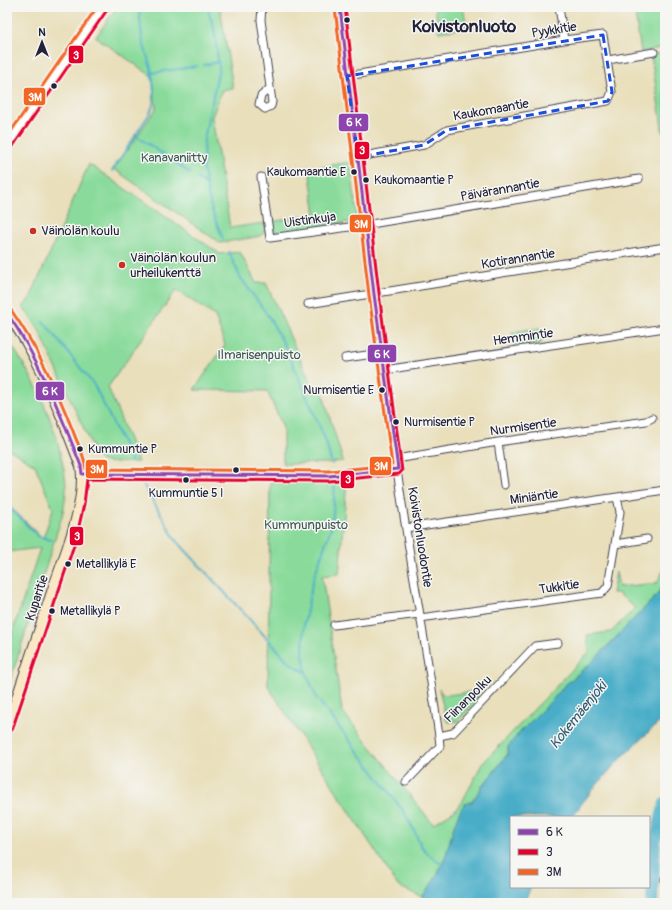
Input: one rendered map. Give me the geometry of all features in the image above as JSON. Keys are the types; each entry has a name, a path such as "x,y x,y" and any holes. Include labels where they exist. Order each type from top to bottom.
{"street":[{"path":"7,146 103,7"},
{"path":"262,7 261,20 270,88"},
{"name":"Koivistonluodontie","path":"340,7 374,294 396,459 420,616 432,679 439,736"},
{"path":"558,7 564,40"},
{"name":"Pyykkitie","path":"347,76 564,40 603,35 612,92 608,101"},
{"path":"608,60 654,52"},
{"name":"Kaukomaantie","path":"358,157 424,145 447,130 608,101"},
{"name":"Uistinkuja","path":"260,177 270,238 366,225"},
{"name":"Päivärannantie","path":"366,225 639,179"},
{"name":"Kotirannantie","path":"308,304 665,247"},
{"path":"7,313 29,344 41,366 81,466 82,474 329,476 398,469"},
{"name":"Hemmintie","path":"384,370 665,328"},
{"path":"345,358 382,353"},
{"name":"Nurmisentie","path":"396,459 498,442 646,421 652,418"},
{"path":"498,442 504,485"},
{"name":"Kuparitie","path":"7,728 71,537 79,503 82,474"},
{"name":"Miniäntie","path":"406,528 665,490"},
{"name":"Tukkitie","path":"334,625 420,616 602,593 608,586 616,544 620,512 617,497"},
{"path":"616,544 648,539"},
{"name":"Fiinanpolku","path":"406,782 440,746 439,736 453,733 535,646 558,643"}],"highlighted area":[{"path":"603,35 612,92 608,101 447,130 424,145 358,157 347,76"}],"green space":[{"name":"Kanavaniitty","path":"117,7 220,7 233,88 222,90 212,117 230,228 264,223 265,231 261,236 220,243 114,169 156,109 153,77 96,37"},
{"path":"435,7 463,7 467,27 439,32"},
{"path":"634,7 661,7 665,17 665,47 641,52"},
{"path":"665,52 665,133 663,134 651,55"},
{"path":"350,162 357,213 355,219 350,222 278,233 273,230 271,222 316,214 309,169"},
{"name":"Ilmarisenpuisto","path":"89,164 220,254 240,252 256,283 266,283 315,392 322,391 343,461 329,463 283,464 283,427 267,391 194,390 225,345 215,316 176,290 108,387 138,462 110,462 102,461 98,458 38,328 23,307 30,298"},
{"path":"540,328 542,343 514,346 512,332"},
{"path":"7,339 25,367 41,397 58,445 66,481 66,488 62,516 7,691 7,649 40,548 7,552 7,504 43,538 53,509 35,465 7,448"},
{"name":"Kummunpuisto","path":"347,480 339,574 322,576 342,711 433,824 454,811 463,800 482,764 589,652 587,635 611,632 635,608 618,593 612,593 616,572 619,587 657,583 665,567 665,581 657,595 591,663 565,685 519,733 508,747 507,755 472,802 457,819 444,862 436,879 422,897 398,886 268,686 270,482"},
{"path":"439,689 443,695 477,691 478,700 458,721 448,722"}],"water":[{"name":"Kokemäenjoki","path":"665,581 665,718 615,764 573,816 510,816 510,888 531,888 524,903 424,903 425,900 422,897 442,865 462,807 468,802 472,802 507,755 508,747 519,733 565,685 591,663 657,595"}],"waterway":[{"path":"112,171 150,113 153,105 154,90 151,68 142,39 139,7"},
{"path":"207,7 214,28 219,68 204,139 203,168 211,208 223,239"},
{"path":"204,65 218,62"},
{"path":"152,73 197,66"},
{"path":"135,135 170,159"},
{"path":"176,163 190,173"},
{"path":"197,178 206,184"},
{"path":"229,252 240,277 269,317 286,348 325,439 332,464"},
{"path":"43,321 94,385 132,462"},
{"path":"142,482 175,539 288,661 297,668 306,672"},
{"path":"335,482 331,528 313,580 304,624 303,653 306,672 316,697 402,809 421,846 429,855 444,866"},
{"path":"7,505 38,536 51,540"},
{"path":"652,903 655,841 665,803"}],"transit line":[{"name":"3M","path":"7,137 97,7"},
{"path":"340,7 374,294 398,469"},
{"name":"3","path":"12,730 76,539 84,504 87,479 329,481 399,474 402,471 345,7"},
{"name":"3M","path":"11,310 30,339 53,384 83,454 86,469 329,471 392,465 369,295 335,8"},
{"name":"3","path":"11,149 107,10"},
{"path":"7,313 30,349 48,387 81,466 82,474"},
{"path":"82,474 329,476 398,469"}],"place":[{"name":"Kaukomaantie E","path":"354,172"},
{"name":"Kaukomaantie P","path":"366,180"},
{"name":"Väinölän koulu","path":"33,231"},
{"name":"Väinölän koulun urheilukenttä","path":"122,265"},
{"name":"Nurmisentie E","path":"382,390"},
{"name":"Nurmisentie P","path":"396,422"},
{"name":"Kummuntie P","path":"80,449"},
{"name":"Kummuntie 5 I","path":"186,480"},
{"name":"Metallikylä E","path":"68,564"},
{"name":"Metallikylä P","path":"52,611"}],"district":[{"name":"Koivistonluoto","path":"464,26"}]}
